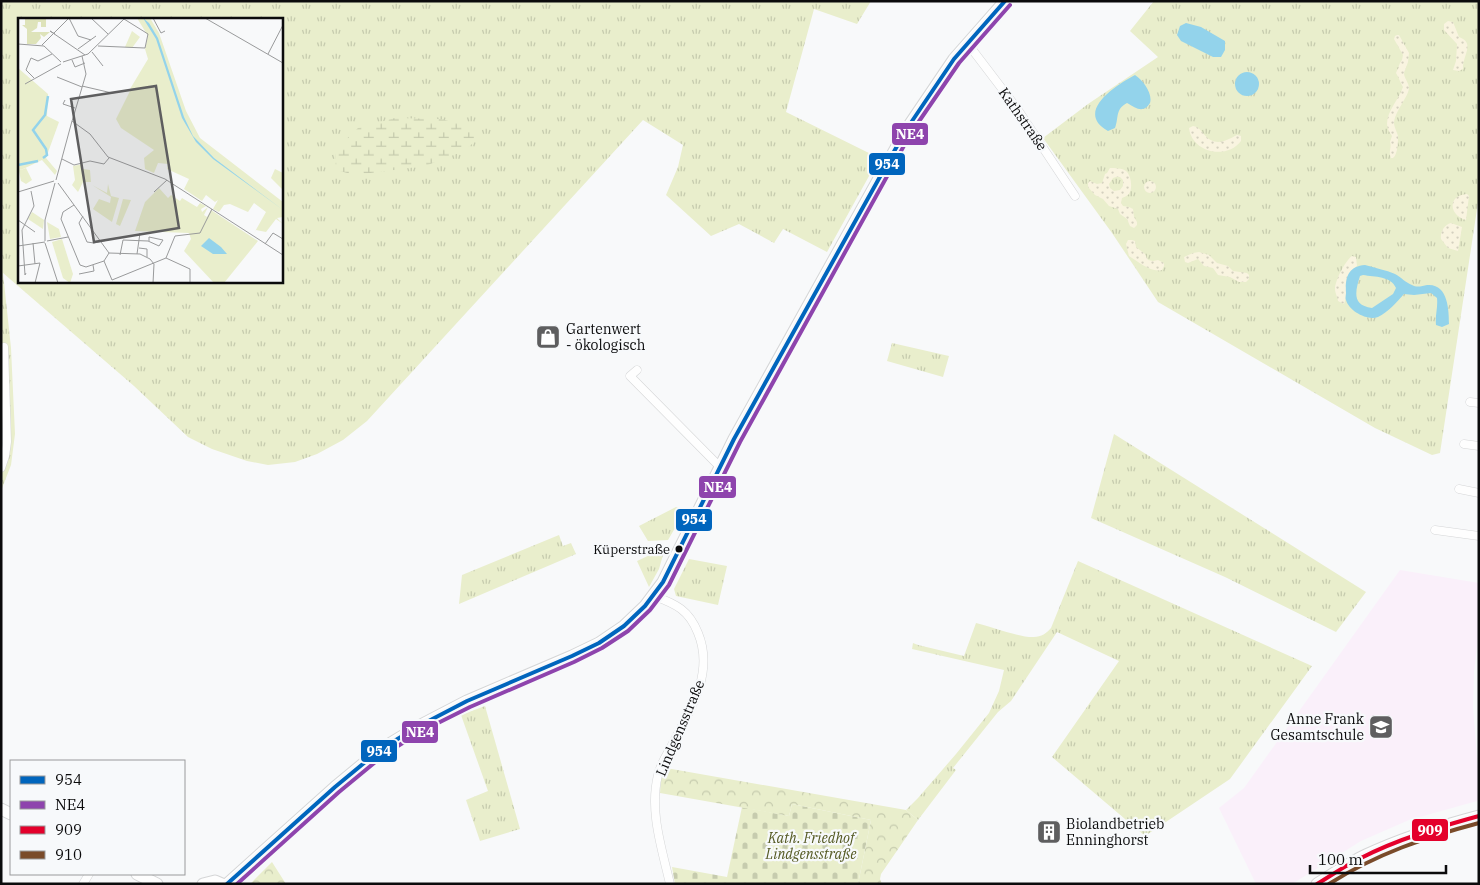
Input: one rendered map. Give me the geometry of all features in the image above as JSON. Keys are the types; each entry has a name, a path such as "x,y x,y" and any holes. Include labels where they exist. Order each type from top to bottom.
{"main road":[{"path":"227,884 335,787 381,749 419,726 467,701 565,660 599,643 624,626 654,596 720,467 906,130 942,76 1005,1"},
{"path":"1317,884 1372,852 1440,826 1479,816"},
{"path":"138,875 157,884"},
{"path":"203,884 214,881 222,884"}],"street":[{"name":"Kathstraße","path":"968,44 1016,107 1075,196"},
{"path":"1,468 7,442 4,347"},
{"path":"637,370 630,376 720,467"},
{"path":"1464,444 1479,446"},
{"path":"1459,489 1479,493"},
{"path":"1435,530 1479,536"},
{"name":"Lindgensstraße","path":"654,596 672,603 685,612 697,630 704,656 702,682 695,701 661,765 657,781 655,808 657,826 670,884"}],"shaded area":[{"name":"Anne Frank Gesamtschule","path":"1400,570 1479,583 1479,629 1474,672 1473,707 1479,797 1477,801 1409,820 1361,841 1292,884 1256,884 1219,808 1244,788"}],"green space":[{"path":"1,1 871,1 857,24 814,9 786,112 879,158 827,252 783,229 774,243 739,224 711,236 666,195 678,167 683,145 643,120 367,421 343,440 317,454 295,462 268,465 247,461 212,449 188,437 134,386 3,273 11,348 15,434 11,465 1,491 1,473 7,456 1,347"},
{"path":"1154,1 1479,1 1479,196 1440,453 1432,455 1375,428 1158,302 1112,233 1043,138 1088,104 1158,57 1130,31"},
{"path":"395,118 441,119 471,127 481,136 464,151 425,166 355,175 336,170 335,150 358,128"},
{"path":"892,343 949,356 943,377 887,361"},
{"path":"1114,434 1366,592 1336,632 1225,577 1091,518"},
{"path":"676,507 685,511 668,540 648,541 639,526"},
{"path":"559,535 563,546 571,543 576,554 459,604 462,575"},
{"path":"665,548 659,569 649,587 637,561"},
{"path":"689,559 727,566 718,605 676,596 674,589"},
{"path":"1078,561 1312,666 1230,779 1145,836 1052,757 1119,661 1057,632 1011,701 998,712 953,768 956,770 918,820 906,810 956,754 989,713 999,691 1004,670 912,649 913,643 964,656 976,623 1021,636 1034,637 1044,634 1051,628"},
{"path":"485,706 520,829 480,841 466,800 488,791 461,715"},
{"path":"666,768 906,810 918,820 881,874 882,884 858,884 871,820 792,804 789,816 660,793 661,778"},
{"name":"Kath. Friedhof Lindgensstraße","path":"792,804 871,820 858,884 675,884 672,867 727,877 742,807 789,816"},
{"path":"272,862 286,884 250,884"}],"sand":[{"path":"1448,21 1453,22 1459,37 1467,43 1463,69 1459,71 1453,70 1456,61 1457,44 1444,30 1444,24"},
{"path":"1399,35 1409,53 1404,73 1409,88 1395,119 1394,124 1398,136 1398,145 1396,154 1391,158 1390,142 1392,136 1388,129 1388,118 1403,87 1396,73 1403,55 1394,39"},
{"path":"1193,126 1215,142 1228,140 1237,135 1241,136 1241,141 1235,147 1227,150 1211,151 1196,143 1189,128"},
{"path":"1110,168 1118,168 1123,169 1129,175 1130,191 1128,195 1122,198 1121,203 1123,206 1133,209 1137,222 1134,228 1130,226 1127,219 1120,214 1118,209 1109,206 1088,187 1090,181 1097,184 1102,183","holes":["1120,177 1123,180 1123,186 1120,190 1114,191 1110,188 1109,184 1113,178"]},
{"path":"1148,181 1152,181 1156,187 1152,193 1148,193 1144,189 1144,185"},
{"path":"1467,194 1469,196 1466,220 1456,214 1453,206 1456,198"},
{"path":"1451,223 1462,227 1458,251 1448,248 1441,239 1443,229"},
{"path":"1128,240 1135,241 1136,247 1145,254 1148,260 1158,260 1164,263 1162,270 1158,271 1149,268 1129,256 1126,244"},
{"path":"1199,252 1209,255 1217,263 1228,266 1233,271 1247,273 1249,279 1246,282 1239,282 1230,277 1218,275 1213,268 1204,266 1198,259 1188,263 1185,262 1184,257"},
{"path":"1352,256 1356,257 1357,266 1348,275 1344,304 1338,301 1335,285"}],"water":[{"path":"1186,23 1201,27 1225,41 1225,50 1221,57 1213,57 1181,41 1177,35 1180,26"},
{"path":"1247,72 1256,75 1259,84 1256,93 1247,96 1238,93 1235,84 1238,75"},
{"path":"1135,75 1147,88 1151,99 1150,103 1142,109 1127,103 1123,105 1119,111 1115,128 1108,131 1099,124 1095,116 1097,108 1109,92"},
{"path":"1365,265 1392,273 1414,286 1427,285 1439,288 1446,298 1448,305 1449,324 1442,327 1436,325 1437,298 1431,293 1404,294 1389,310 1378,317 1369,318 1359,314 1348,304 1346,299 1346,282 1351,270","holes":["1360,276 1387,279 1396,288 1393,294 1372,308 1361,304 1358,301 1356,292"]}],"transit line":[{"name":"954","path":"227,884 335,787 381,749 419,726 467,701 599,643 624,626 645,606 663,582 734,439 906,130 954,59 1005,1"},
{"name":"NE4","path":"237,884 339,792 385,754 422,731 470,707 602,648 628,631 650,610 669,585 740,442 911,133 959,63 1010,5"},
{"name":"909","path":"1317,884 1355,861 1389,845 1479,816"},
{"name":"910","path":"1329,884 1383,855 1440,834 1479,823"}],"place":[{"name":"Gartenwert - ökologisch","path":"548,337"},
{"name":"Küperstraße","path":"679,549"},
{"name":"Anne Frank Gesamtschule","path":"1381,727"},
{"name":"Biolandbetrieb Enninghorst","path":"1049,832"}]}
